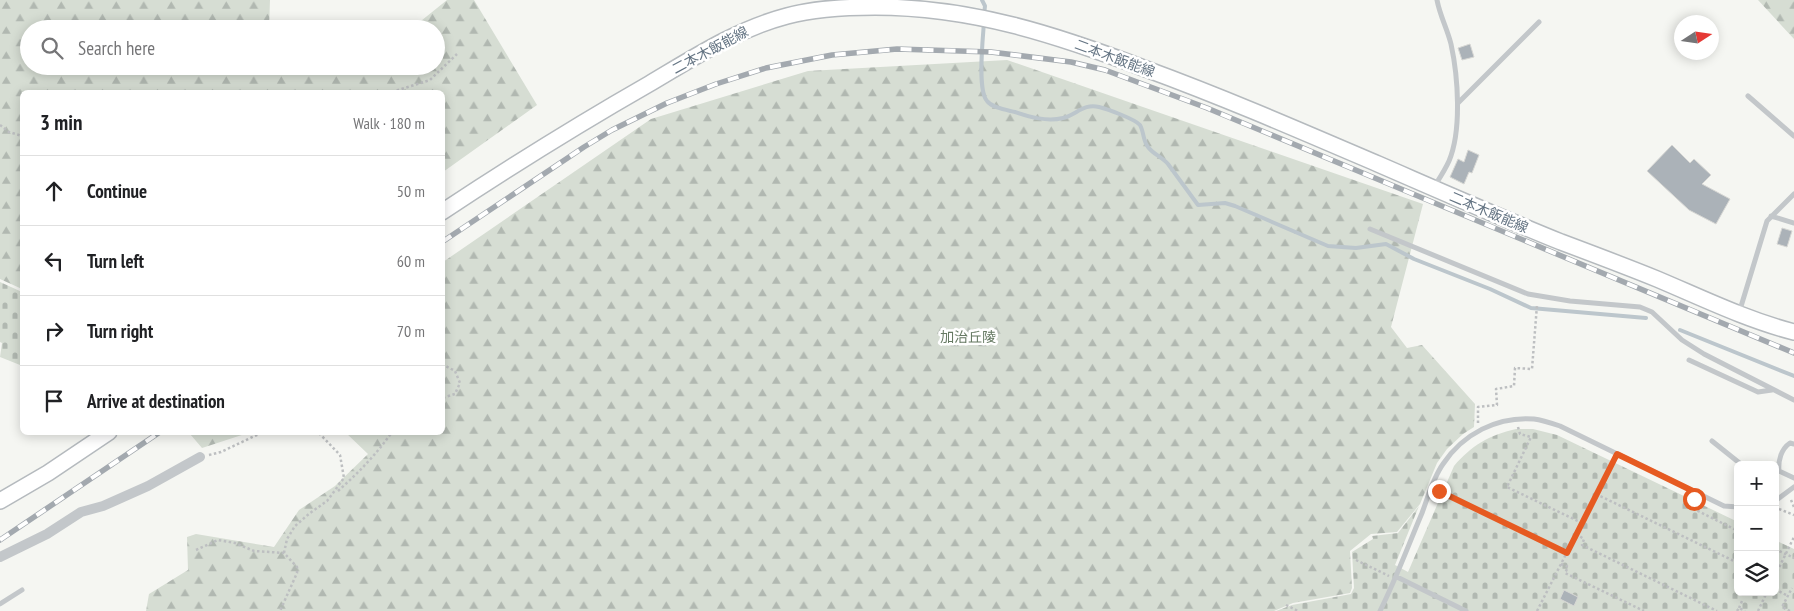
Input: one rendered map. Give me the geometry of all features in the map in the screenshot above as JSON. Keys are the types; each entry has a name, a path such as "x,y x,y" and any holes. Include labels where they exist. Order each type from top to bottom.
{"main road":[{"name":"二本木飯能線","path":"445,210 608,108 716,45 762,24 789,15 814,10 852,7 894,7 933,10 993,19 1065,40 1212,94 1559,241 1739,314 1794,332"},
{"path":"0,501 48,473 105,435"}],"street":[{"path":"0,557 47,534 81,512 103,506 148,486 200,457"}],"lane":[{"path":"1433,188 1449,162 1454,148 1458,103 1457,81 1451,43 1439,13 1437,0"},
{"path":"1458,103 1539,22"},
{"path":"1748,96 1794,136"},
{"path":"1739,314 1766,221 1794,194"},
{"path":"1772,216 1794,223"},
{"path":"1370,229 1528,294 1570,301 1629,305 1652,312 1682,340 1794,400"},
{"path":"1689,360 1758,392 1773,390"},
{"path":"1380,611 1396,578 1442,465 1456,447 1478,431 1500,422 1511,419 1534,419 1560,426 1724,506 1734,507"},
{"path":"1712,441 1737,461"},
{"path":"1778,461 1786,446 1790,443 1794,444"},
{"path":"1779,473 1794,478"},
{"path":"1779,498 1794,487"},
{"path":"1396,578 1466,611"},
{"path":"0,604 22,590"}],"path":[{"path":"445,66 457,54"},
{"path":"398,90 430,80 435,75"},
{"path":"0,125 9,132 20,135"},
{"path":"1478,425 1478,407 1497,405 1496,389 1514,386 1515,368 1532,369 1537,304"},
{"path":"445,366 455,372 460,383 455,394 445,397"},
{"path":"1518,427 1520,434 1531,437 1507,487 1582,523"},
{"path":"200,457 221,452 257,435"},
{"path":"321,435 340,455 344,478 335,494"},
{"path":"284,553 287,539 294,526 328,501 364,469 390,435"},
{"path":"1537,611 1617,454"},
{"path":"1439,491 1567,553"},
{"path":"1697,493 1690,507 1734,529"},
{"path":"1596,494 1734,561"},
{"path":"1791,499 1794,507"},
{"path":"1779,508 1794,515"},
{"path":"1576,534 1584,539 1582,545 1717,611"},
{"path":"1779,568 1794,537"},
{"path":"196,550 218,540 235,543 254,551 284,553 297,567 297,573 280,611"},
{"path":"1779,551 1794,558"},
{"path":"1356,560 1396,578"},
{"path":"1561,564 1568,567 1566,573 1644,611"},
{"path":"1790,611 1782,607 1792,588"},
{"path":"1779,591 1788,596"},
{"path":"1758,611 1765,596"},
{"path":"1742,601 1738,609 1745,611"},
{"path":"1286,605 1298,611"}],"green space":[{"path":"0,0 270,0 269,20 20,20 20,75 445,75 445,20 422,20 447,0 474,0 537,105 445,171 445,90 20,90 20,288 0,279"},
{"path":"1758,0 1794,0 1794,39"},
{"name":"加治丘陵","path":"1007,60 1423,204 1391,327 1407,348 1422,345 1475,404 1474,427 1463,434 1447,449 1437,463 1420,504 1397,532 1371,534 1350,551 1352,588 1350,593 1293,603 1274,611 146,611 149,594 188,570 187,537 196,534 274,547 299,510 335,486 368,454 348,435 445,435 445,261 651,119 808,71"},
{"path":"0,282 20,291 20,365 0,357 2,343 0,342"},
{"path":"1516,429 1533,429 1557,435 1734,520 1734,596 1779,596 1779,542 1794,549 1794,611 1276,611 1292,605 1351,594 1354,588 1352,552 1373,539 1372,536 1398,533 1419,506 1395,565 1408,572 1454,466 1474,447 1497,434"},
{"path":"191,435 242,435 202,448"}],"building":[{"path":"1470,44 1474,57 1462,60 1458,48"},
{"path":"1672,145 1690,163 1694,159 1711,175 1702,184 1730,199 1716,224 1689,210 1647,171"},
{"path":"1468,150 1479,155 1472,173 1469,172 1464,184 1450,177 1458,159 1464,162"},
{"path":"1782,228 1792,231 1787,247 1777,244"},
{"path":"1564,590 1578,597 1574,606 1560,599"}],"waterway":[{"path":"982,0 985,6 984,15"},
{"path":"984,22 981,75 984,95 989,103 1000,108 1045,119 1068,117 1084,108 1094,106 1133,120 1140,125 1148,147 1168,164 1198,205 1225,203 1235,206 1328,246 1356,248 1386,244 1414,259 1490,289 1531,308 1646,318"},
{"path":"1680,330 1794,376"}],"railway":[{"path":"445,240 612,130 667,103 716,84 766,68 832,55 897,49 991,52 1071,62 1105,70 1207,108 1794,353"},
{"path":"0,540 156,435"}],"route":[{"path":"1439,491 1567,553 1617,454 1697,493 1694,499"}]}
